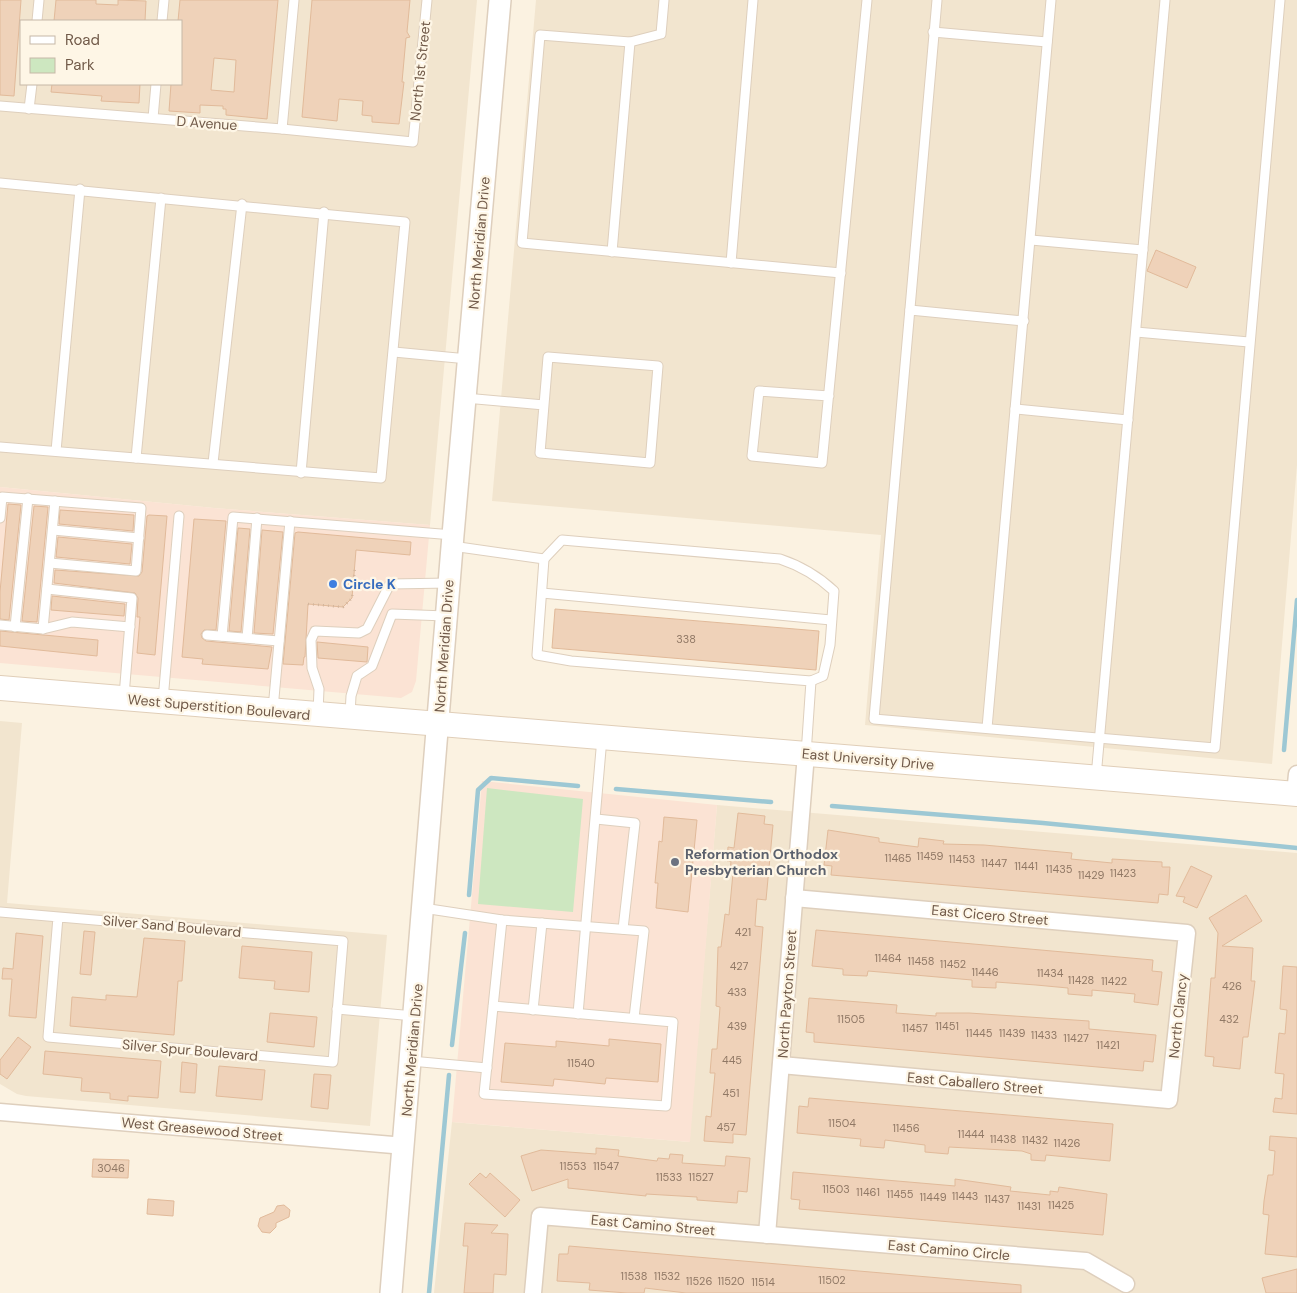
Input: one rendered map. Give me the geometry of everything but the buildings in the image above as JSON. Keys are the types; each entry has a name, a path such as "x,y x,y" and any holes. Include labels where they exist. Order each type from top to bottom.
{"main road":[{"name":"West Superstition Boulevard","path":"0,688 438,725"},
{"name":"East University Drive","path":"438,725 1096,777 1296,787"}],"street":[{"name":"North Meridian Drive","path":"392,1293 449,583 500,0"},
{"name":"North Payton Street","path":"767,1235 806,754"},
{"name":"East Cicero Street","path":"794,898 1187,932"},
{"name":"North Clancy","path":"1170,1100 1187,932"},
{"name":"East Caballero Street","path":"781,1065 1170,1100"},
{"name":"West Greasewood Street","path":"0,1112 405,1146"},
{"name":"East Camino Street","path":"533,1293 540,1216 767,1235"},
{"name":"East Camino Circle","path":"767,1235 1086,1261 1126,1284"}],"lane":[{"path":"37,20 39,0"},
{"path":"162,20 164,0"},
{"path":"282,128 294,0"},
{"name":"North 1st Street","path":"414,142 427,0"},
{"path":"664,0 661,34 630,42 540,35 522,244 841,274"},
{"path":"731,263 753,0"},
{"path":"829,396 759,391 752,456 822,463 829,396 841,274 867,0"},
{"path":"936,0 874,718 1215,748 1280,0"},
{"path":"987,728 1051,0"},
{"path":"1096,777 1101,739 1165,0"},
{"path":"934,32 1047,42"},
{"path":"612,252 630,42"},
{"path":"29,109 32,85"},
{"path":"153,118 156,85"},
{"name":"D Avenue","path":"0,106 282,128 414,142"},
{"path":"0,183 242,204 406,222 381,478 301,473 0,447"},
{"path":"56,451 80,189"},
{"path":"136,458 161,198"},
{"path":"213,464 242,204"},
{"path":"301,473 324,212"},
{"path":"1031,240 1143,250"},
{"path":"910,310 1024,321"},
{"path":"1136,332 1249,342"},
{"path":"394,352 468,359"},
{"path":"548,356 658,366 650,462 540,453 544,405 548,356"},
{"path":"465,398 544,405"},
{"path":"1015,409 1128,420"},
{"path":"0,518 2,497 142,508 136,571 50,563"},
{"path":"15,627 28,498"},
{"path":"43,629 55,501"},
{"path":"163,702 179,516"},
{"path":"222,636 233,516 453,540 544,559"},
{"path":"247,638 257,518"},
{"path":"273,712 290,521"},
{"path":"53,530 139,538"},
{"path":"562,540 780,559 796,564 822,579 834,591 830,645 823,676 811,681 571,661 537,655 544,559 562,540"},
{"path":"317,716 319,689 312,668 310,640 315,631 359,633 367,629 390,584 449,583"},
{"path":"47,589 132,598 124,699"},
{"path":"542,593 831,620"},
{"path":"350,718 351,696 358,676 372,666 392,614 447,616"},
{"path":"0,625 43,629 72,622 130,628"},
{"path":"207,635 279,641"},
{"path":"806,754 811,681"},
{"path":"578,1014 602,738"},
{"path":"596,819 635,822 623,929"},
{"path":"424,908 502,920 644,931 634,1018"},
{"name":"Silver Sand Boulevard","path":"0,912 343,941 337,1009"},
{"name":"Silver Spur Boulevard","path":"58,917 48,1037 333,1062 337,1009"},
{"path":"493,1006 673,1022 666,1106 484,1094 487,1068 493,1006 502,920"},
{"path":"533,1010 542,922"},
{"path":"337,1009 415,1016"},
{"path":"411,1060 487,1068"}],"path":[{"path":"308,604 342,607 352,598 355,567"}],"shaded area":[{"path":"0,0 477,0 430,525 214,508 0,487"},
{"path":"536,0 1297,0 1297,465 1272,764 865,725 881,535 492,501"},
{"path":"0,487 214,508 430,525 416,681 412,692 401,698 0,663"},
{"path":"0,721 22,723 7,903 387,935 370,1126 26,1096 17,1094 0,1084"},
{"path":"482,781 717,805 690,1142 452,1122"},
{"path":"717,805 1297,853 1297,1293 434,1293 452,1122 689,1142"}],"green space":[{"path":"487,788 583,799 573,912 478,904"}],"waterway":[{"path":"1284,750 1297,600"},
{"path":"469,895 478,790 491,778 578,786"},
{"path":"616,789 771,802"},
{"path":"832,806 1043,823 1297,848"},
{"path":"452,1045 465,933"},
{"path":"429,1293 449,1075"}],"place":[{"name":"Circle K","path":"333,584"},
{"name":"Reformation Orthodox Presbyterian Church","path":"675,862"}]}
